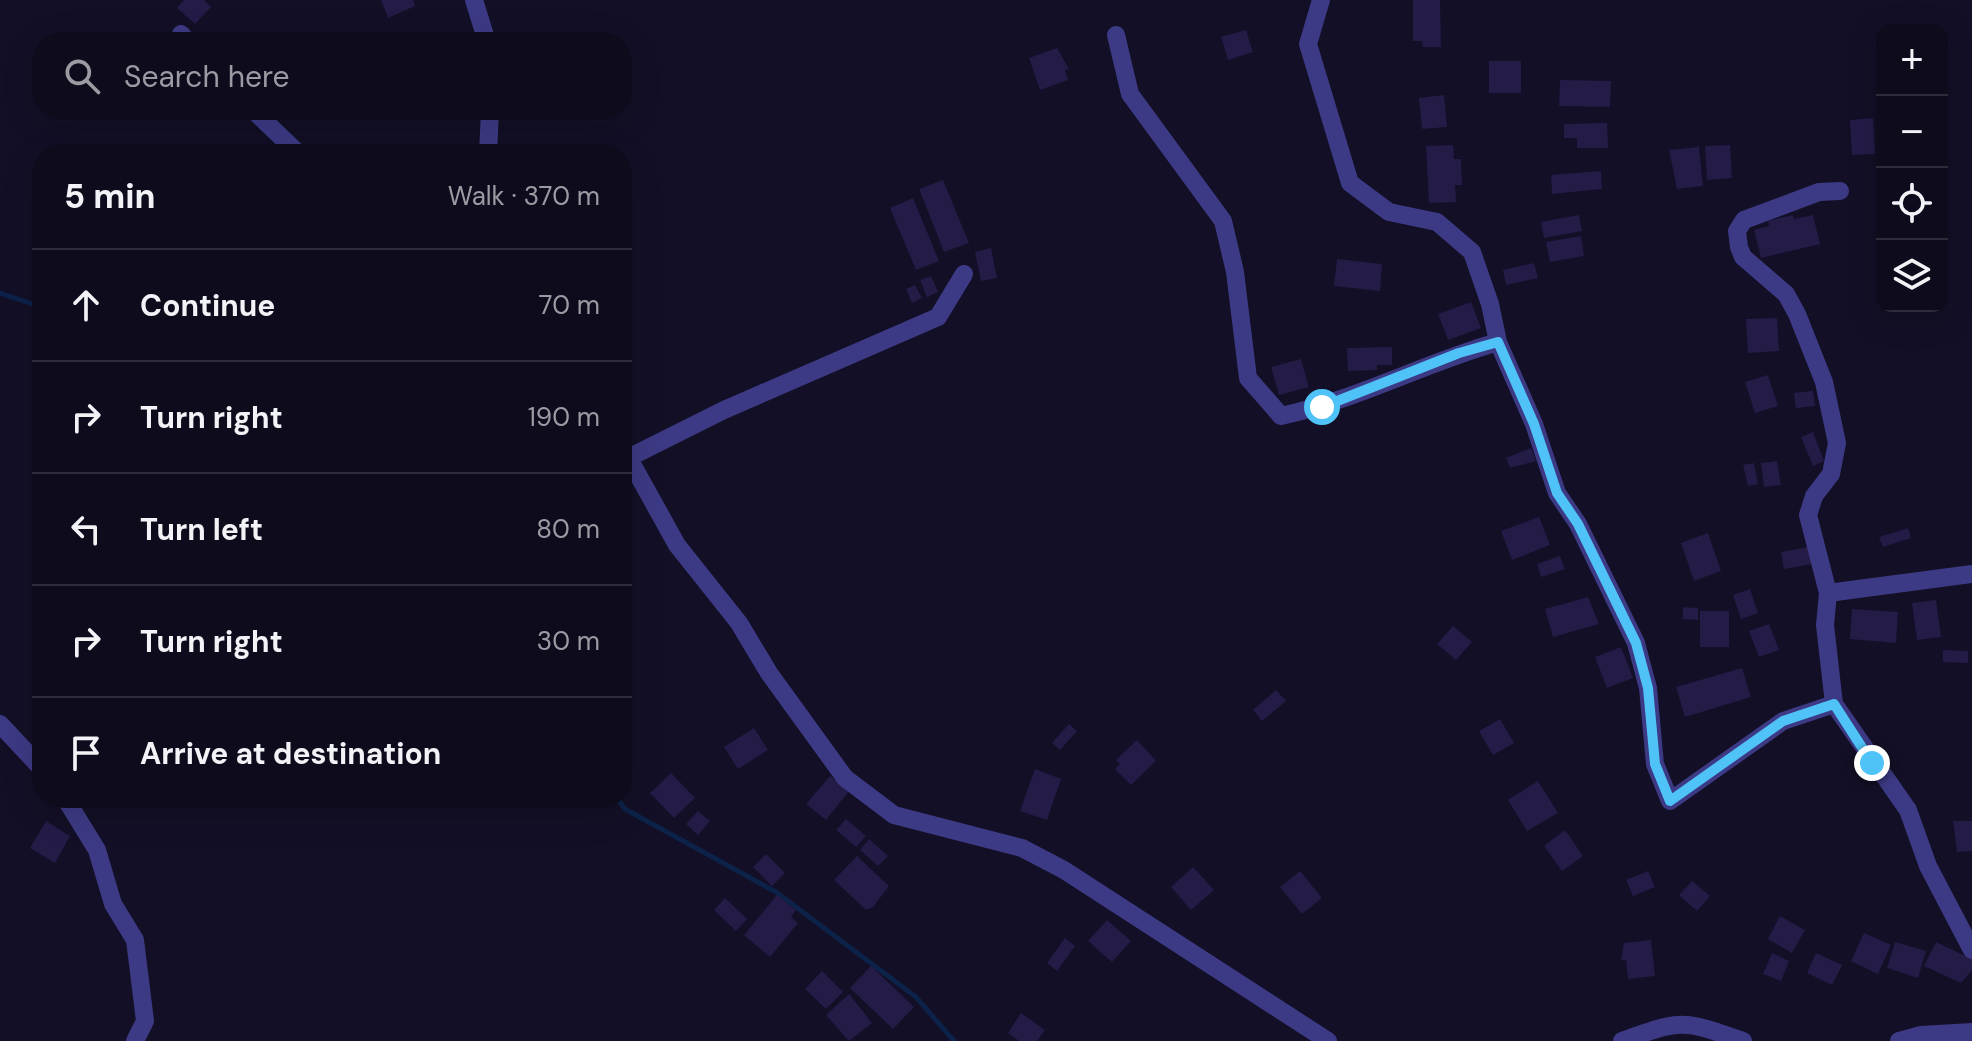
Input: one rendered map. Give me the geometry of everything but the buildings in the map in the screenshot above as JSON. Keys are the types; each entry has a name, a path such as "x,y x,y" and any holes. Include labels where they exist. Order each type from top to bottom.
{"street":[{"path":"474,0 484,32"},
{"path":"1321,0 1308,44 1350,183 1389,212 1437,222 1472,252 1490,304 1498,342 1534,424 1557,493 1578,524 1636,643 1648,688 1655,764 1670,801 1783,721 1834,704"},
{"path":"1116,35 1130,94 1223,221 1235,272 1248,378 1281,416 1322,407 1459,353 1498,342"},
{"path":"263,120 289,144"},
{"path":"488,144 490,120"},
{"path":"1840,191 1819,192 1756,215 1744,220 1737,231 1743,257 1786,294 1824,382 1837,443 1837,458 1831,474 1814,496 1808,515 1828,593 1825,625 1834,704 1908,810 1928,866 1972,950"},
{"path":"632,449 938,317 964,274"},
{"path":"632,465 677,545 739,623 769,673 845,778 894,815 1022,848 1064,870 1328,1041"},
{"path":"1828,593 1972,574"},
{"path":"0,724 32,758"},
{"path":"71,808 97,850 113,904 135,940 145,1021 135,1041"},
{"path":"1622,1041 1673,1022 1696,1025 1743,1041"},
{"path":"1899,1041 1921,1035 1972,1032"}],"waterway":[{"path":"0,293 32,304"},
{"path":"624,808 776,892 916,997 954,1041"}],"route":[{"path":"1322,407 1459,353 1498,342 1534,424 1557,493 1578,524 1636,643 1648,688 1655,764 1670,801 1783,721 1834,704 1872,763"}]}
